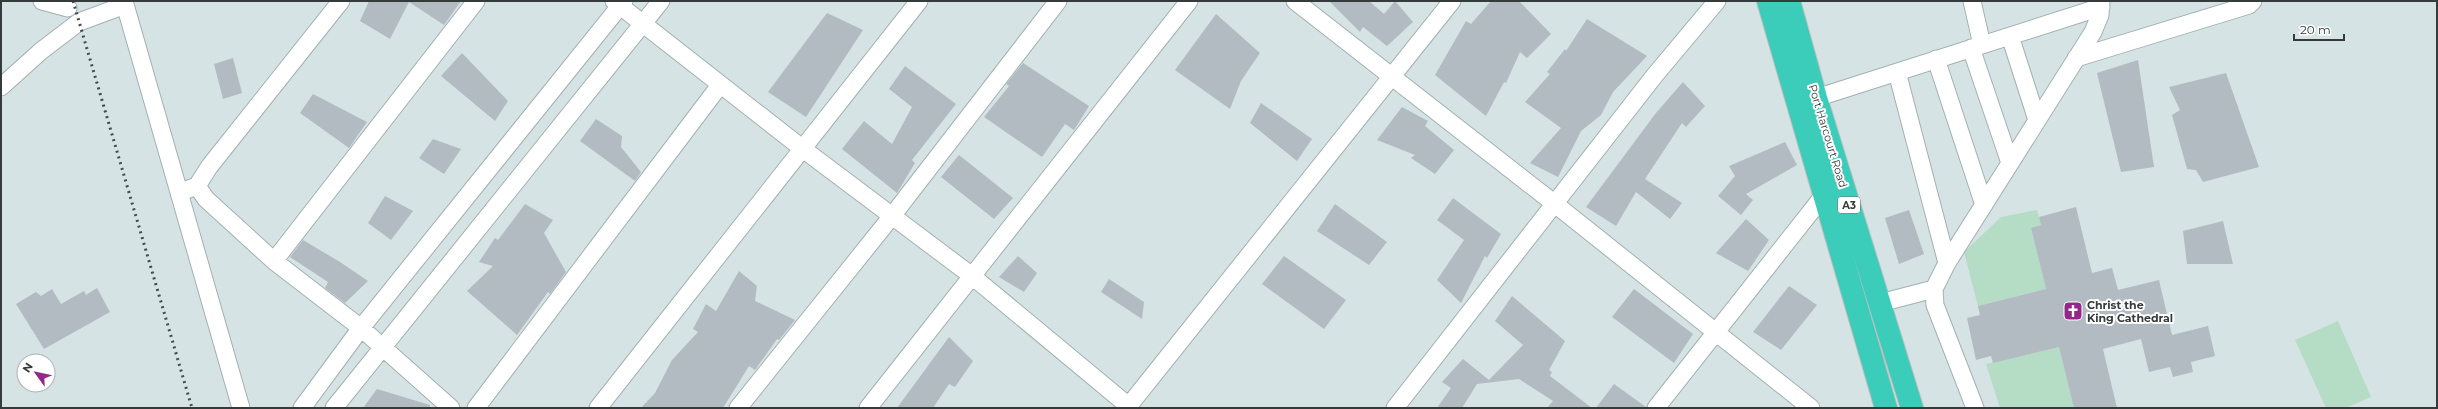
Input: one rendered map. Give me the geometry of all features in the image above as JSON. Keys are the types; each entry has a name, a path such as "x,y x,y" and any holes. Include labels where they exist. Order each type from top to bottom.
{"highway":[{"name":"Port Harcourt Road","path":"1768,1 1886,408"},
{"name":"Port Harcourt Road","path":"1789,1 1816,98 1912,408"},
{"path":"1857,310 1880,303"}],"street":[{"path":"42,1 67,5 73,26"},
{"path":"180,191 198,186 209,167 341,1"},
{"path":"274,261 476,1"},
{"path":"334,408 661,1"},
{"path":"598,408 919,1"},
{"path":"738,408 892,216 1058,1"},
{"path":"868,408 1189,1"},
{"path":"1295,1 1555,204 1811,408"},
{"path":"302,408 361,328 620,3 643,24 720,85 972,276 1129,407 1452,1"},
{"path":"1395,408 1655,75 1717,1"},
{"path":"1972,1 1976,46 2010,163"},
{"path":"2076,58 2249,5 2253,1"},
{"path":"3,82 73,26 124,3 180,191 241,408"},
{"path":"1816,98 2010,36 2101,4 2100,15 2093,32 1947,263 1934,289 1935,305 1975,408"},
{"path":"2010,36 2037,120"},
{"path":"1936,59 1984,205"},
{"path":"1897,72 1947,263"},
{"path":"476,408 720,85"},
{"path":"198,186 206,199 274,261 361,328 451,408"},
{"path":"1656,408 1824,195"},
{"path":"1880,303 1934,289"}],"green space":[{"path":"2037,210 2041,225 2031,228 2046,289 1978,306 1964,252 2001,217"},
{"path":"2338,321 2371,397 2346,408 2326,408 2295,340"},
{"path":"2059,347 2074,408 2000,408 1986,364"}],"building":[{"path":"369,1 461,1 444,25 409,2 390,39 360,21"},
{"path":"1329,1 1369,1 1384,14 1395,1 1413,22 1387,46 1363,27 1360,32"},
{"path":"1491,1 1519,1 1551,34 1527,58 1520,52 1506,83 1504,82 1486,116 1435,75 1466,21 1471,24"},
{"path":"827,13 863,30 806,117 768,92"},
{"path":"1216,14 1260,53 1241,81 1230,109 1175,70"},
{"path":"1587,19 1647,56 1613,92 1601,115 1581,131 1558,177 1530,163 1561,128 1525,102 1550,74 1547,72 1565,49 1566,51"},
{"path":"462,53 508,101 495,121 441,76"},
{"path":"233,58 242,93 223,99 214,64"},
{"path":"2138,60 2154,167 2121,172 2097,73"},
{"path":"1023,63 1089,106 1074,130 1065,124 1042,157 984,117 1009,86 1006,84"},
{"path":"905,66 956,104 912,160 915,163 897,193 842,149 864,121 892,144 912,107 889,89"},
{"path":"2226,73 2259,167 2203,182 2196,170 2187,169 2172,115 2180,110 2169,87"},
{"path":"1683,82 1705,106 1686,127 1682,123 1645,179 1682,203 1670,219 1636,192 1616,226 1586,207 1656,113"},
{"path":"313,94 367,122 349,148 300,113"},
{"path":"1261,103 1312,139 1297,161 1250,123"},
{"path":"1402,107 1428,121 1425,126 1454,150 1435,174 1411,158 1415,155 1377,140"},
{"path":"596,119 622,136 621,147 641,172 635,181 580,141"},
{"path":"433,139 461,149 444,174 419,158"},
{"path":"1785,142 1797,165 1746,194 1753,200 1741,215 1718,196 1735,176 1729,166"},
{"path":"959,155 1013,198 994,219 941,177"},
{"path":"385,196 413,211 391,240 368,223"},
{"path":"1453,198 1501,234 1487,258 1485,256 1461,303 1437,280 1464,240 1437,220"},
{"path":"525,204 553,220 544,233 566,272 550,294 548,292 517,335 467,291 493,266 479,262 495,238 498,240"},
{"path":"1335,204 1387,242 1369,265 1317,231"},
{"name":"Christ the King Cathedral","path":"2076,207 2092,273 2112,268 2118,290 2159,280 2172,335 2208,326 2215,356 2191,362 2193,372 2173,377 2170,367 2149,372 2141,339 2103,349 2117,408 2074,408 2059,347 1993,363 1991,356 1976,360 1967,318 1980,315 1978,306 2046,289 2031,228 2041,225 2039,217"},
{"path":"1909,210 1924,254 1899,264 1885,218"},
{"path":"1746,219 1769,240 1748,271 1716,253"},
{"path":"2223,221 2233,264 2187,264 2183,231"},
{"path":"303,240 368,281 345,303 325,288 328,282 290,257"},
{"path":"1018,256 1037,273 1024,292 999,277"},
{"path":"1284,256 1346,300 1324,329 1262,284"},
{"path":"739,271 757,286 755,301 795,320 779,340 777,339 755,370 749,366 723,408 641,408 655,393 672,360 698,332 693,329 706,304 716,311"},
{"path":"1109,279 1144,302 1142,319 1101,292"},
{"path":"1789,286 1817,305 1781,350 1753,332"},
{"path":"97,288 110,312 44,349 16,304 36,292 41,296 52,289 61,304 84,291 86,295"},
{"path":"1634,289 1693,334 1674,363 1612,317"},
{"path":"1512,296 1565,341 1549,370 1552,372 1550,376 1592,408 1547,408 1553,401 1519,379 1477,384 1462,408 1437,408 1451,388 1442,382 1463,359 1489,380 1523,345 1495,321"},
{"path":"949,337 973,361 955,387 949,384 933,408 897,408"},
{"path":"1614,384 1646,407 1646,408 1596,408"},
{"path":"377,389 430,405 430,408 363,408"}],"railway":[{"path":"73,1 192,408"}],"place":[{"name":"Christ the King Cathedral","path":"2073,311"}]}
